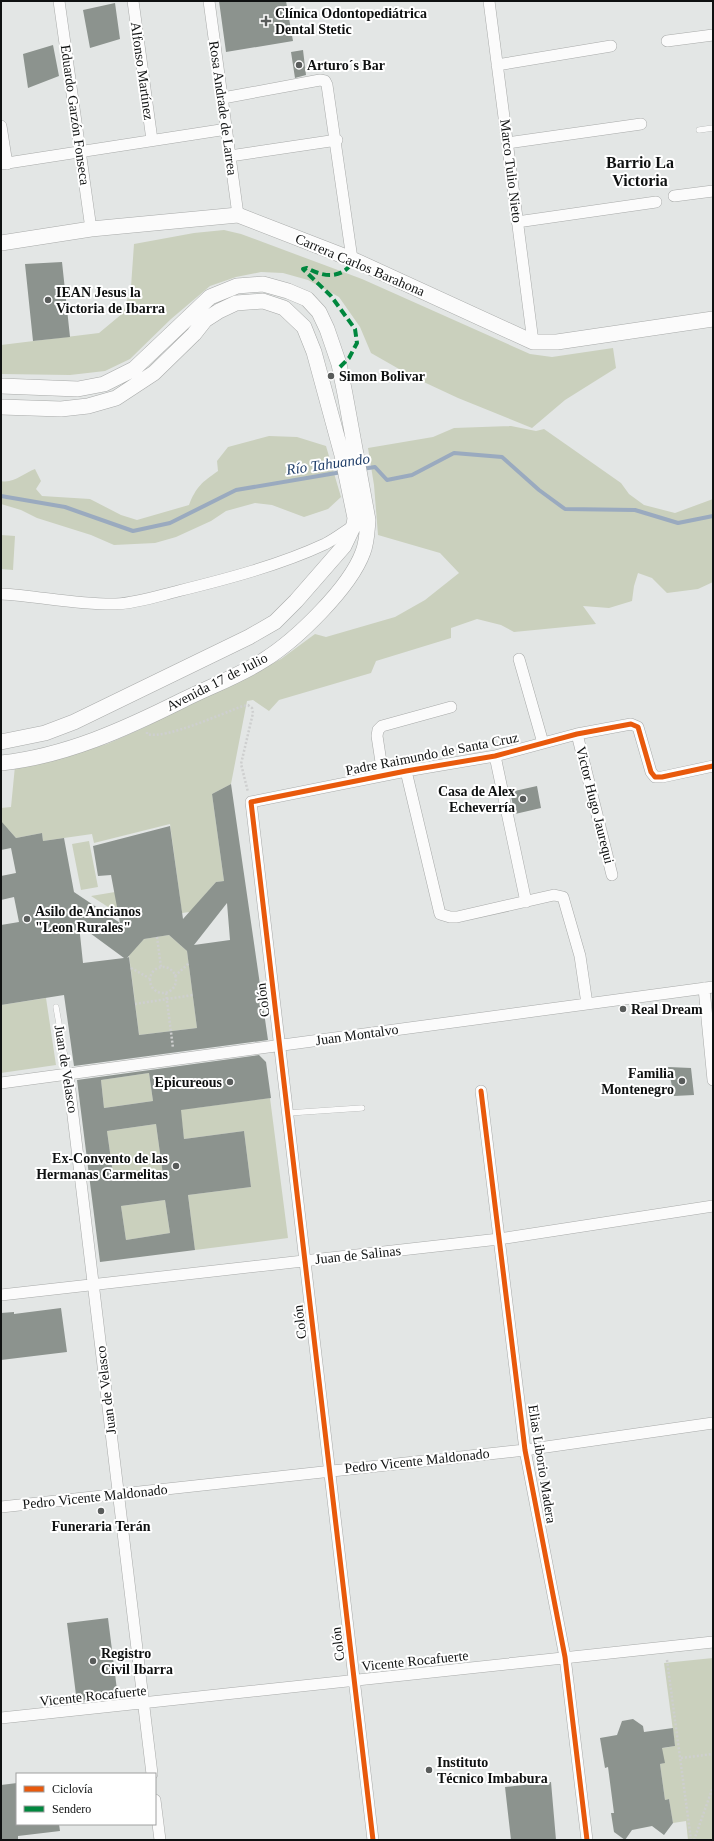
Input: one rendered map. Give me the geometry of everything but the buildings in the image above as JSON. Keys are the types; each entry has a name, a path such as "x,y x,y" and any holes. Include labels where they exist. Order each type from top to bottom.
{"main road":[{"name":"Carrera Carlos Barahona","path":"1,243 92,229 238,215 352,259 533,342 557,342 713,319"},
{"name":"Avenida 17 de Julio","path":"1,386 78,389 104,384 134,369 210,297 237,286 263,284 288,291 307,299 319,312 327,329 339,364 356,447 359,521 344,546 296,601 275,622 256,633 74,722 45,733 1,742"},
{"name":"Avenida 17 de Julio","path":"1,407 61,408 88,406 116,398 154,373 194,334 205,320 219,310 236,303 263,301 284,308 304,327 314,352 359,521 366,540 362,553 350,578 312,620 291,640 264,660 144,719 78,747 34,758 1,763"}],"street":[{"name":"Eduardo Garzón Fonseca","path":"59,1 92,229"},
{"name":"Alfonso Martínez","path":"132,1 152,140"},
{"name":"Rosa Andrade de Larrea","path":"209,1 238,215"},
{"name":"Marco Tulio Nieto","path":"489,1 533,342"},
{"path":"667,41 713,35"},
{"path":"497,65 611,46"},
{"path":"223,98 320,80 325,81 327,85 336,140 352,259"},
{"path":"507,143 641,124"},
{"path":"1,126 4,164 227,129"},
{"path":"230,156 336,140"},
{"path":"674,196 713,190"},
{"path":"517,222 656,202"},
{"path":"1,594 74,603 117,604 144,600 206,584 285,560 327,543 359,521"},
{"path":"327,543 344,546"},
{"path":"519,659 543,743"},
{"path":"383,775 377,736 378,730 382,726 450,707"},
{"name":"Padre Raimundo de Santa Cruz","path":"251,802 383,775 495,756 577,734 631,724 638,728 651,772 655,777 662,777 713,766"},
{"name":"Victor Hugo Jaurequi","path":"577,734 612,875"},
{"path":"495,756 526,902"},
{"path":"406,771 440,914 450,917 457,917 554,895 563,897 580,956 587,1004"},
{"name":"Colón","path":"251,802 373,1840"},
{"path":"708,987 713,1080"},
{"name":"Juan Montalvo","path":"1,1083 708,987"},
{"name":"Juan de Velasco","path":"68,1074 152,1773"},
{"name":"Elias Liborio Madera","path":"481,1091 525,1450 565,1656 587,1840"},
{"name":"Juan de Salinas","path":"1,1295 498,1239 713,1206"},
{"name":"Pedro Vicente Maldonado","path":"1,1507 525,1450 713,1423"},
{"name":"Vicente Rocafuerte","path":"1,1718 565,1656 713,1642"},
{"path":"156,1808 160,1840"}],"lane":[{"path":"699,130 713,128"},
{"name":"Juan de Velasco","path":"56,1007 68,1074"},
{"path":"288,1113 362,1108"}],"path":[{"path":"144,719 147,734 152,735 174,731 243,706 248,705 252,708 253,713 241,768 251,802"},
{"path":"157,937 162,967"},
{"path":"175,976 188,963"},
{"path":"162,967 170,969 175,976 176,980 174,988 166,993 157,993 151,986 149,978 154,970 162,967"},
{"path":"131,968 149,978"},
{"path":"166,993 175,1060"},
{"path":"135,1004 192,995"},
{"path":"667,1660 692,1840"},
{"path":"681,1758 713,1754"},
{"path":"692,1840 713,1787"}],"green space":[{"path":"224,230 241,234 362,279 530,354 552,357 613,348 616,368 565,400 532,428 458,398 413,377 371,353 360,327 339,297 308,280 283,273 261,272 236,277 210,286 171,319 130,359 105,371 70,375 1,374 1,345 99,333 123,313 131,287 134,244 194,233"},
{"path":"511,426 536,431 544,429 621,483 629,494 644,505 675,513 713,499 713,582 698,589 667,593 652,578 638,573 632,601 609,608 583,606 596,624 514,632 501,625 477,619 451,628 451,638 376,661 371,673 279,700 269,711 253,700 247,701 231,784 212,794 224,881 216,882 190,912 182,913 170,824 94,843 92,834 43,841 42,833 16,838 8,829 1,830 1,808 11,807 15,766 60,758 107,744 141,729 281,659 315,634 326,637 395,617 425,600 459,573 440,553 378,535 374,485 368,448 433,437 454,428"},
{"path":"269,436 297,437 326,446 341,497 328,509 304,517 272,505 255,503 226,511 211,521 176,537 155,543 114,545 91,535 37,518 21,510 1,504 1,481 5,482 14,480 35,469 41,481 36,489 42,496 90,499 121,515 137,520 189,505 200,485 218,471 217,461 228,447"},
{"path":"1,535 15,536 13,570 1,569"},
{"path":"89,841 98,887 81,890 72,844"},
{"path":"115,892 119,914 91,896"},
{"path":"169,935 187,951 197,1028 139,1035 129,955 144,939"},
{"path":"46,998 56,1065 1,1073 1,1005"},
{"path":"149,1073 153,1101 104,1108 101,1080"},
{"path":"178,1091 195,1108 270,1098 288,1238 195,1250 188,1195 251,1187 244,1131 184,1139"},
{"path":"156,1124 163,1175 114,1181 107,1131"},
{"path":"165,1200 170,1233 126,1240 121,1206"},
{"path":"713,1658 713,1840 688,1840 686,1821 673,1823 669,1799 665,1800 660,1764 664,1763 658,1749 675,1746 664,1663"}],"waterway":[{"name":"Río Tahuando","path":"362,469 375,467 387,480 412,475 454,453 502,457 539,490 565,509 635,510 678,523 713,516"},
{"name":"Río Tahuando","path":"1,496 65,507 133,531 170,523 236,490 342,472"}],"marked path":[{"path":"340,367 349,358 357,343 355,329 331,296 303,269 307,268 320,274 327,275 339,274 345,271 354,260"}],"cycle path":[{"path":"373,1840 251,802 406,771 495,756 577,734 631,724 638,727 651,772 655,777 662,777 713,766"},
{"path":"481,1091 525,1450 565,1657 587,1840"}],"place":[{"name":"Clínica Odontopediátrica Dental Stetic","path":"266,21"},
{"name":"Arturo´s Bar","path":"299,65"},
{"name":"IEAN Jesus la Victoria de Ibarra","path":"48,300"},
{"name":"Simon Bolivar","path":"331,376"},
{"name":"Casa de Alex Echeverría","path":"523,799"},
{"name":"Asilo de Ancianos \"Leon Rurales\"","path":"27,919"},
{"name":"Real Dream","path":"623,1009"},
{"name":"Familia Montenegro","path":"682,1081"},
{"name":"Epicureous","path":"230,1082"},
{"name":"Ex-Convento de las Hermanas Carmelitas","path":"176,1166"},
{"name":"Funeraria Terán","path":"101,1511"},
{"name":"Registro Civil Ibarra","path":"93,1661"},
{"name":"Instituto Técnico Imbabura","path":"429,1770"}],"district":[{"name":"Barrio La Victoria","path":"640,171"}]}
